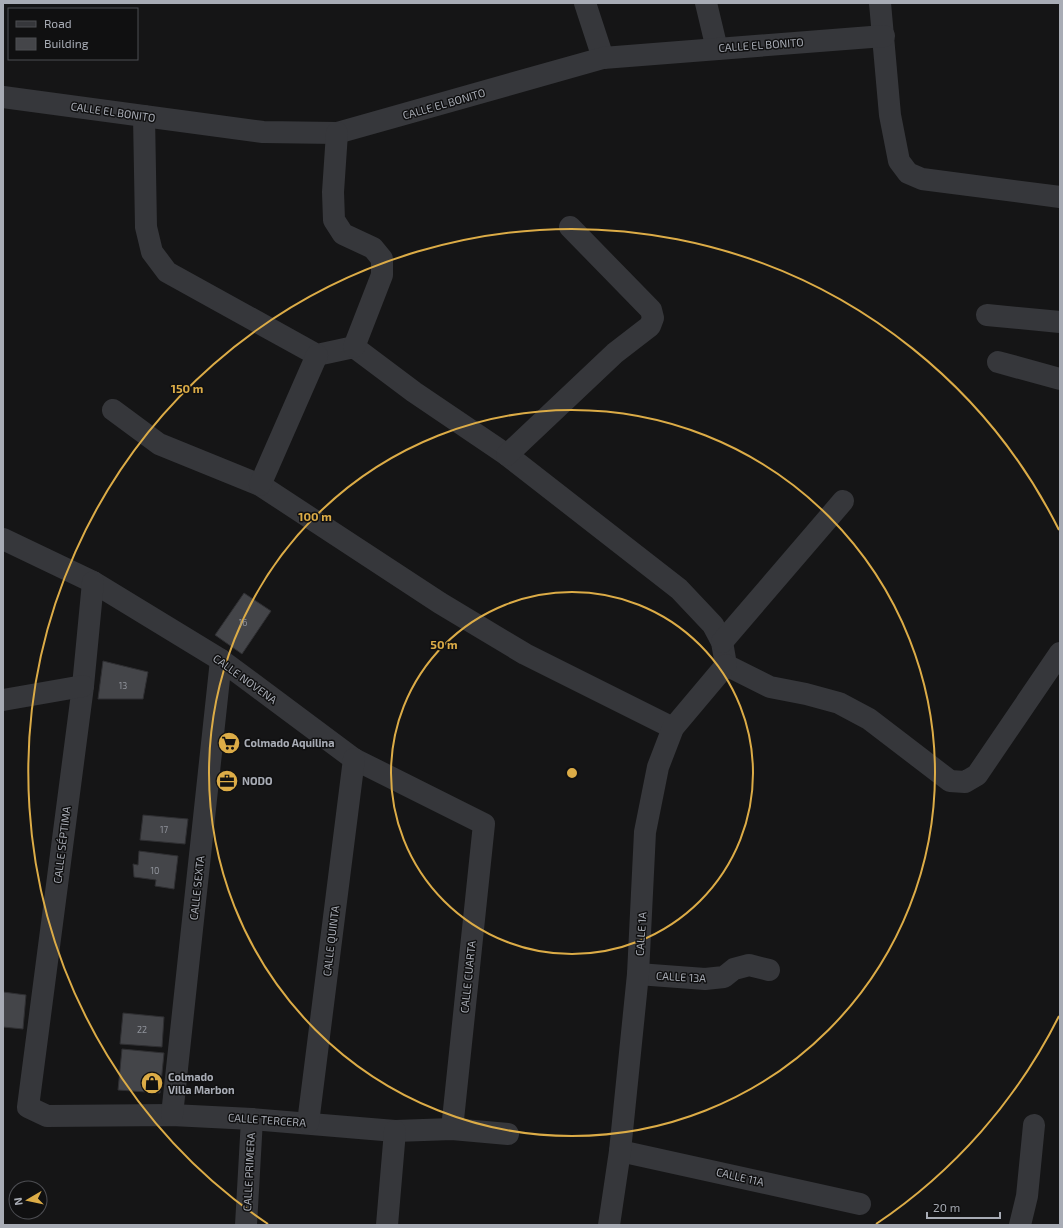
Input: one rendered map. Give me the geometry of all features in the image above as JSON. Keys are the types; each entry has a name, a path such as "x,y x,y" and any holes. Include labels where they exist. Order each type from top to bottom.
{"street":[{"path":"585,3 603,58"},
{"path":"706,3 717,49"},
{"path":"880,3 890,115 899,161 908,173 922,179 1060,197"},
{"name":"CALLE EL BONITO","path":"3,97 263,132 337,133 603,58 884,36"},
{"path":"144,116 146,227 152,252 167,272 317,355 354,347 414,392 507,454 679,589 713,625 722,642 726,665 770,687 840,703 869,719 950,781 965,782 977,775 1060,653"},
{"path":"337,133 333,192 334,220 343,234 373,248 382,259 382,275 354,347"},
{"path":"507,454 615,353 650,326 653,318 651,310 570,227"},
{"path":"987,315 1060,322"},
{"path":"260,485 317,355"},
{"path":"998,362 1060,378"},
{"path":"113,410 159,444 260,485 440,603 525,654 673,728"},
{"path":"722,642 843,501"},
{"name":"CALLE NOVENA","path":"3,539 93,582 221,660 354,759 484,824"},
{"name":"CALLE SÉPTIMA","path":"28,1107 83,686 93,582"},
{"name":"CALLE SEXTA","path":"172,1115 221,660"},
{"name":"CALLE 1A","path":"609,1225 620,1151 638,974 645,832 658,767 673,728 726,665"},
{"path":"3,700 83,686"},
{"name":"CALLE QUINTA","path":"308,1123 354,759"},
{"name":"CALLE CUARTA","path":"452,1129 484,824"},
{"name":"CALLE 13A","path":"638,974 704,979 724,977 734,969 749,965 769,970"},
{"name":"CALLE TERCERA","path":"28,1107 47,1116 172,1115 308,1123 395,1131 452,1129 508,1134"},
{"name":"CALLE PRIMERA","path":"246,1225 252,1119"},
{"path":"1020,1225 1027,1196 1034,1125"},
{"path":"387,1225 395,1131"},
{"name":"CALLE 11A","path":"620,1151 860,1204"}],"building":[{"path":"244,593 271,611 242,654 215,635"},
{"path":"103,661 148,672 143,699 98,699"},
{"path":"143,815 188,819 185,844 140,840"},
{"path":"139,851 178,856 174,889 155,886 156,880 134,877 133,864 138,865"},
{"path":"3,992 26,995 23,1029 3,1027"},
{"path":"123,1013 164,1017 162,1047 120,1044"},
{"path":"122,1049 164,1053 160,1093 118,1090"}],"place":[{"name":"Colmado Aquilina","path":"229,743"},
{"name":"NODO","path":"227,781"},
{"name":"Colmado Villa Marbon","path":"152,1083"}]}
